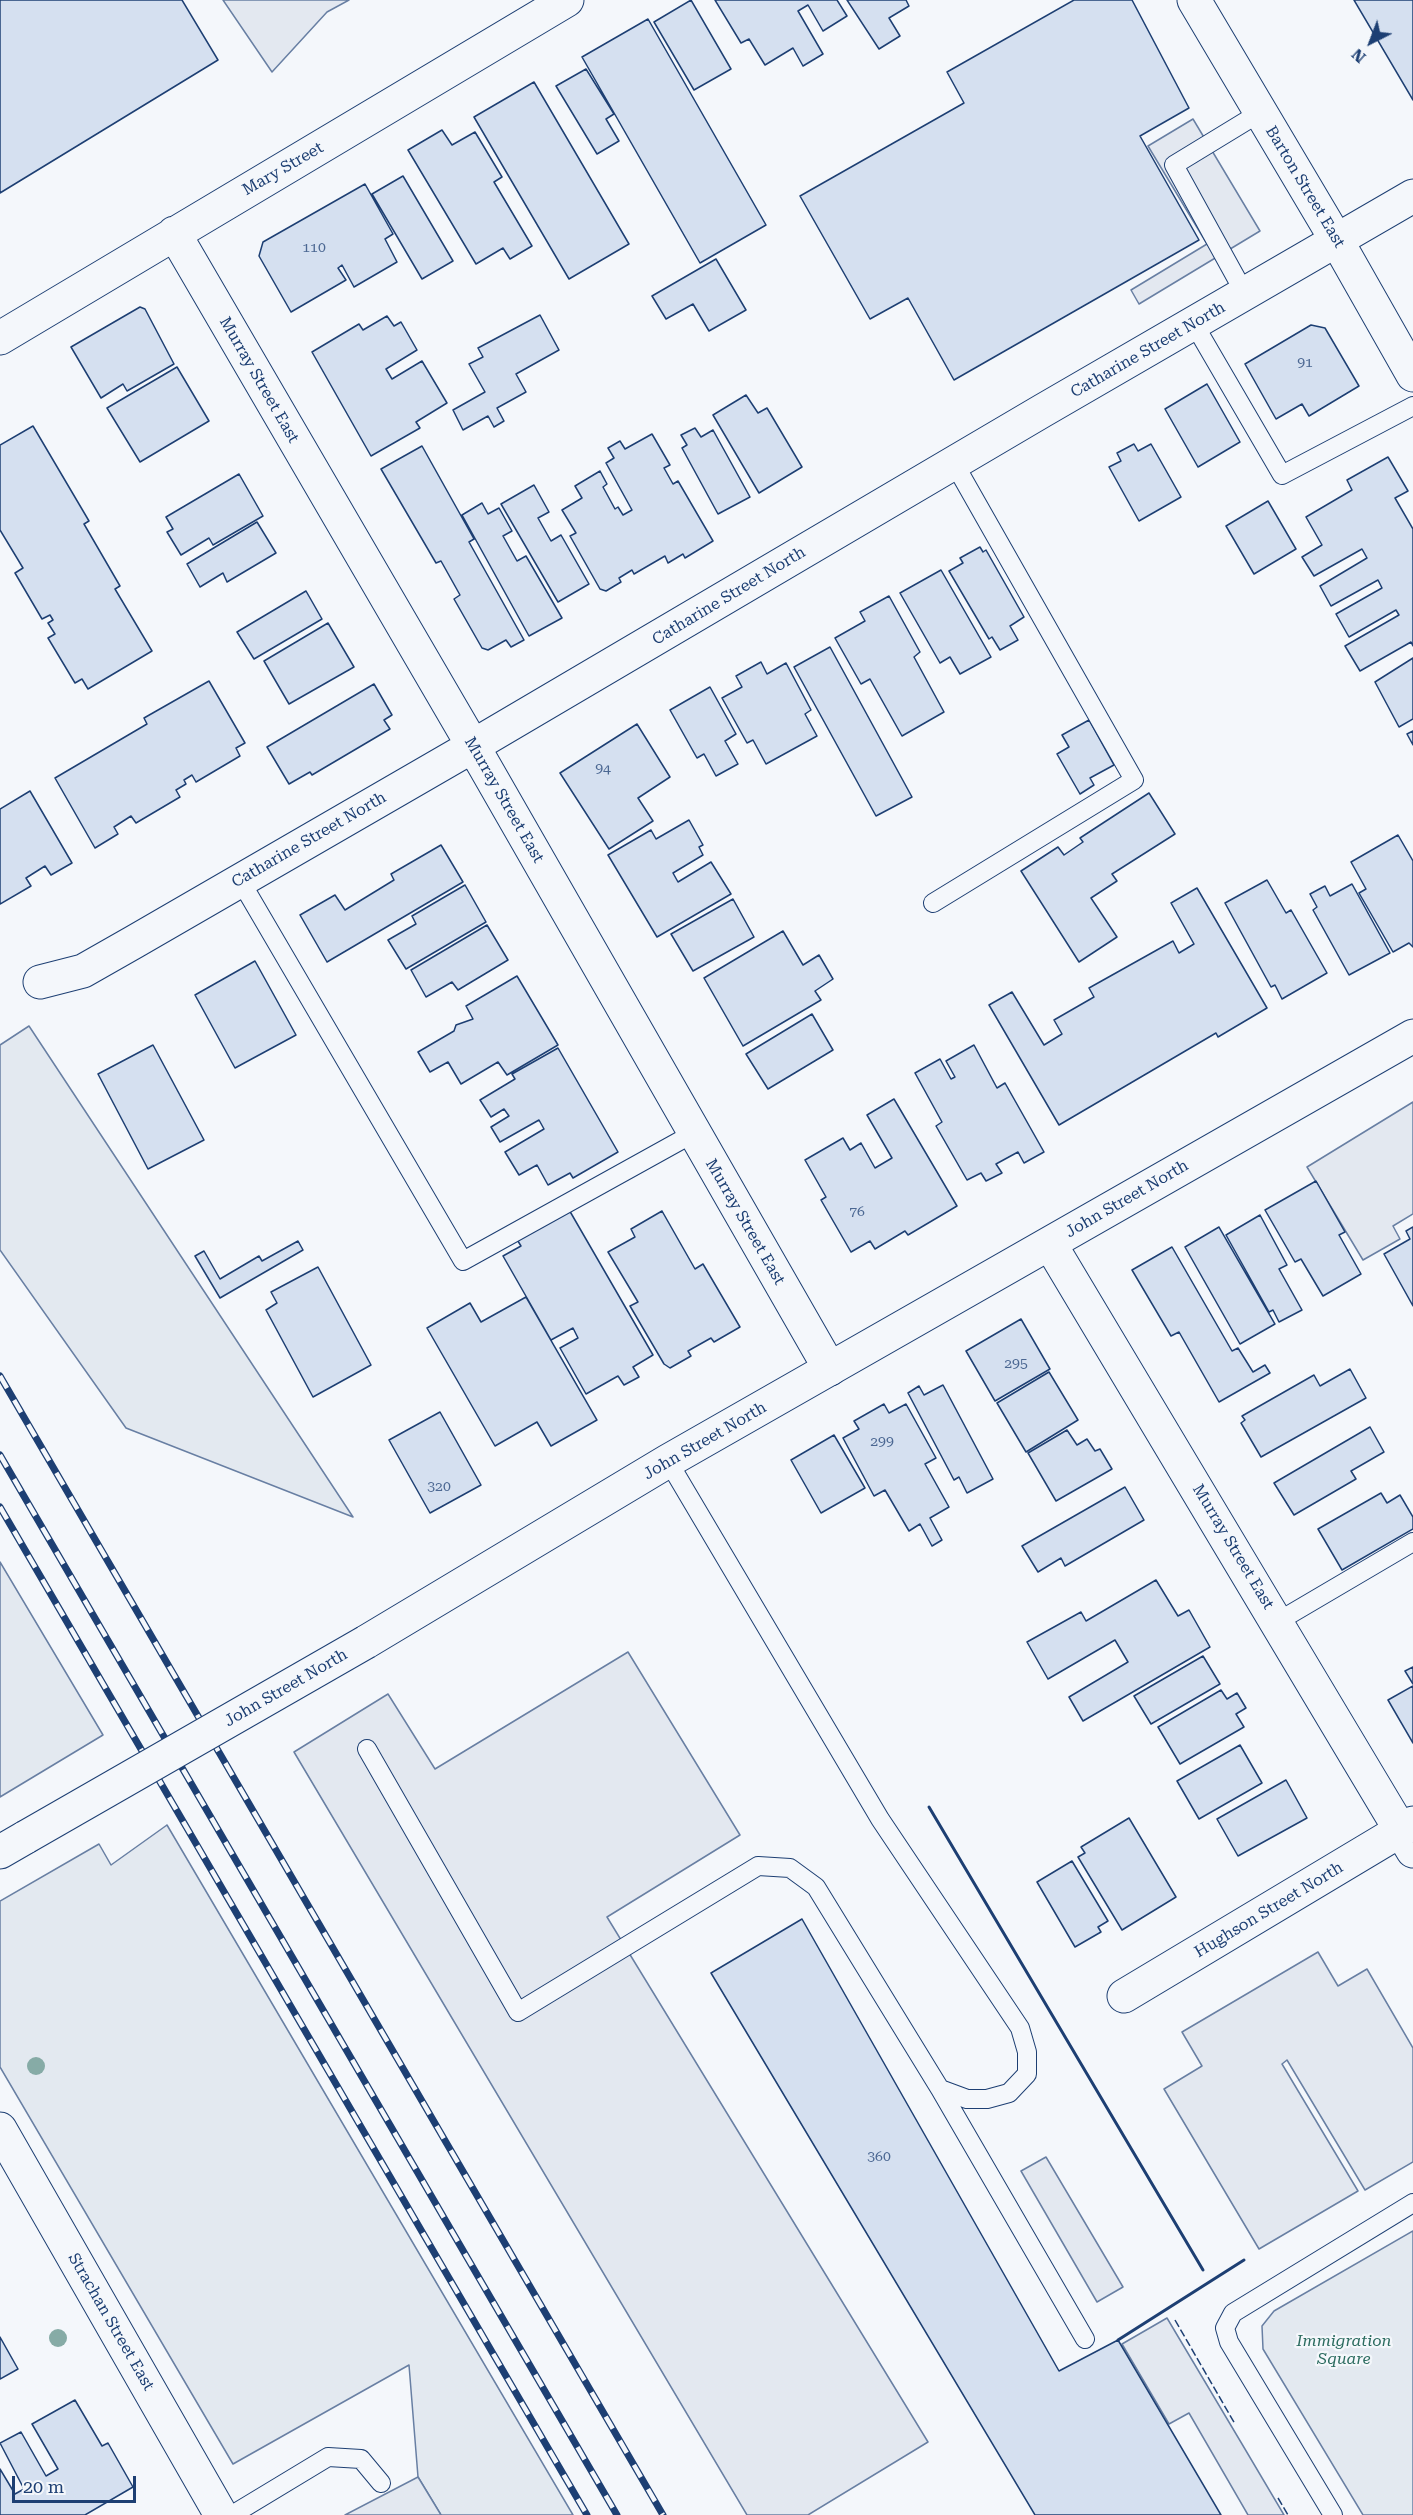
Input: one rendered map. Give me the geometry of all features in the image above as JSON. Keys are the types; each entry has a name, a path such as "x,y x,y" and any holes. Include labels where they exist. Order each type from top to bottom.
{"street":[{"name":"Mary Street","path":"0,338 567,0"},
{"name":"Barton Street East","path":"1194,0 1337,241 1413,375"},
{"name":"Catharine Street North","path":"40,982 83,971 473,746 1413,196"},
{"name":"Murray Street East","path":"174,233 473,746 830,1369"},
{"name":"John Street North","path":"13,1844 366,1642 668,1461 1413,1036"},
{"name":"Murray Street East","path":"1050,1244 1277,1622 1409,1835"},
{"name":"Hughson Street North","path":"1124,1996 1409,1835"},
{"name":"Strachan Street East","path":"0,2129 221,2515"}],"lane":[{"path":"1245,294 1174,165 1261,112"},
{"path":"1194,324 1282,475 1413,406"},
{"path":"933,903 1134,780 954,463"},
{"path":"240,880 463,1261 694,1133"},
{"path":"668,1461 880,1819 1020,2028 1027,2052 1027,2074 1009,2093 987,2099 967,2099 940,2089"},
{"path":"1277,1622 1413,1542"},
{"path":"367,1749 518,2012 758,1866 790,1869 816,1887 940,2089 1085,2338"},
{"path":"1333,2515 1229,2342 1225,2328 1233,2313 1413,2203"},
{"path":"232,2515 328,2457 361,2459 381,2483"}],"green space":[{"path":"29,1026 353,1517 126,1428 0,1250 0,1045"},
{"path":"0,1562 103,1735 0,1797"},
{"path":"167,1825 573,2515 441,2515 418,2477 409,2365 233,2464 0,2067 0,1901 99,1844 111,1865"},
{"name":"Immigration Square","path":"1413,2231 1413,2515 1363,2515 1263,2349 1262,2326 1274,2311"}],"shaded area":[{"path":"223,0 349,0 327,12 272,72"},
{"path":"1193,119 1260,231 1139,304 1131,290 1207,244 1148,146"},
{"path":"1413,1102 1413,1214 1393,1226 1400,1239 1363,1260 1307,1167"},
{"path":"628,1652 740,1835 607,1917 928,2442 808,2515 747,2515 294,1752 388,1694 435,1769"},
{"path":"1318,1952 1338,1986 1367,1969 1413,2048 1413,2162 1365,2190 1287,2060 1282,2064 1358,2191 1259,2249 1164,2089 1202,2066 1182,2032"},
{"path":"1046,2157 1123,2287 1097,2302 1021,2171"},
{"path":"1167,2318 1284,2515 1248,2515 1189,2413 1169,2424 1122,2344"},
{"path":"418,2477 441,2515 345,2515"}],"building":[{"path":"0,0 182,0 218,60 0,193"},
{"path":"691,0 731,69 694,90 654,22"},
{"path":"715,0 837,0 847,16 823,31 808,5 798,11 823,54 803,66 793,48 765,65 749,39 741,43"},
{"path":"847,0 906,0 909,6 889,18 900,36 879,49"},
{"path":"1074,0 1132,0 1189,108 1140,136 1199,240 954,380 908,298 870,319 800,196 964,103 947,72"},
{"path":"1354,0 1413,0 1413,100"},
{"path":"648,19 766,225 700,263 582,57"},
{"path":"586,69 614,114 606,119 619,141 597,154 556,86"},
{"path":"534,82 629,244 569,279 474,117"},
{"path":"442,130 452,145 475,132 502,177 494,182 532,246 510,259 503,248 476,264 408,150"},
{"path":"403,176 453,261 422,279 372,194"},
{"path":"365,184 393,234 385,239 397,262 354,287 342,265 338,268 346,280 291,312 259,256 263,242"},
{"path":"716,259 746,310 709,331 693,304 666,319 652,296"},
{"path":"140,307 145,309 174,364 127,391 123,384 101,398 71,347"},
{"path":"540,315 559,350 516,374 526,392 497,408 504,421 494,427 488,416 463,430 453,410 485,392 469,364 483,357 478,348"},
{"path":"387,316 394,326 401,322 417,350 386,369 392,379 422,361 447,403 416,422 420,428 371,456 312,352 359,324 363,330"},
{"path":"1311,325 1325,328 1359,386 1309,416 1302,404 1276,419 1245,364"},
{"path":"177,367 209,421 140,462 107,408"},
{"path":"1207,384 1240,442 1198,467 1165,409"},
{"path":"746,395 758,413 767,408 802,467 759,493 713,415"},
{"path":"33,426 89,521 84,524 120,586 115,589 152,651 88,689 82,679 75,683 48,638 55,634 48,623 53,620 50,615 42,619 15,573 23,568 0,530 0,445"},
{"path":"695,428 701,437 713,430 750,497 718,514 682,448 687,445 681,435"},
{"path":"652,434 670,465 664,468 673,484 678,481 713,541 685,558 683,554 668,563 665,556 634,574 632,570 619,578 621,582 606,591 600,589 570,536 576,533 562,510 582,498 575,486 600,471 607,484 603,487 615,509 618,507 623,515 632,510 606,463 614,458 608,448 620,441 625,449"},
{"path":"1134,444 1138,451 1151,444 1181,497 1139,521 1109,467 1121,461 1117,453"},
{"path":"422,446 474,539 469,542 524,640 511,647 506,640 488,650 482,648 454,599 460,595 441,561 436,563 381,469"},
{"path":"1388,457 1408,491 1395,498 1413,529 1413,646 1411,642 1360,671 1345,646 1399,615 1396,610 1349,637 1336,614 1382,588 1378,580 1331,606 1320,586 1367,558 1362,549 1314,576 1302,557 1322,545 1306,517 1352,490 1347,480"},
{"path":"239,474 263,516 213,545 209,538 181,555 167,532 173,529 166,517"},
{"path":"534,485 549,512 538,518 551,541 561,535 589,584 558,602 501,504"},
{"path":"1268,501 1296,549 1254,574 1226,526"},
{"path":"482,503 488,514 499,508 512,531 503,536 517,561 526,556 562,618 529,636 462,515"},
{"path":"257,522 276,553 227,582 223,573 200,587 187,564"},
{"path":"980,547 983,552 986,550 1024,617 1010,626 1018,640 1000,650 992,637 989,639 949,571 963,563 960,558"},
{"path":"941,570 991,657 960,674 950,657 940,663 900,593"},
{"path":"306,591 322,619 254,659 237,632"},
{"path":"889,596 920,652 914,657 944,712 902,736 870,679 861,684 835,638 865,621 860,612"},
{"path":"328,623 354,667 289,704 264,661"},
{"path":"830,647 912,797 876,816 794,667"},
{"path":"1413,658 1413,719 1399,727 1375,682"},
{"path":"761,662 767,674 786,663 811,710 805,714 817,736 766,764 753,740 747,743 722,698 742,687 736,676"},
{"path":"209,681 245,743 236,748 240,756 196,782 192,775 184,780 186,784 176,790 180,797 136,823 131,816 114,827 118,834 95,848 55,778 147,724 144,718"},
{"path":"374,684 392,715 384,720 390,729 312,775 310,772 289,784 267,747"},
{"path":"710,687 736,734 725,741 738,764 716,776 704,754 697,758 670,710"},
{"path":"1089,720 1114,765 1090,778 1094,785 1080,794 1057,754 1069,747 1062,735"},
{"path":"637,724 670,777 638,798 653,821 609,849 560,773"},
{"path":"1413,731 1413,745 1407,734"},
{"path":"30,791 72,863 51,875 45,866 26,878 31,886 0,904 0,809"},
{"path":"1149,793 1175,834 1112,874 1117,881 1091,898 1117,937 1079,962 1021,871 1058,847 1064,855 1083,842 1080,838"},
{"path":"689,820 703,845 699,847 703,855 673,873 678,882 711,862 731,894 657,937 608,855 651,830 656,839"},
{"path":"1398,835 1413,861 1413,947 1409,943 1393,952 1359,893 1366,889 1351,862"},
{"path":"441,845 463,882 327,962 300,915 335,895 345,910 394,880 391,874"},
{"path":"1267,880 1286,913 1291,910 1327,973 1282,999 1275,985 1271,987 1225,903"},
{"path":"1352,884 1390,953 1349,975 1313,910 1317,907 1310,894 1325,886 1330,896"},
{"path":"465,885 486,922 406,969 388,940 416,924 412,916"},
{"path":"1197,888 1267,1008 1218,1037 1216,1033 1059,1125 989,1005 1012,992 1044,1045 1062,1034 1054,1020 1094,997 1089,988 1173,941 1179,953 1194,944 1171,903"},
{"path":"733,899 754,937 693,971 671,934"},
{"path":"487,925 508,960 458,990 452,982 426,997 411,970"},
{"path":"783,931 803,965 819,955 833,979 815,991 821,1000 743,1046 704,978"},
{"path":"255,961 296,1035 235,1068 195,995"},
{"path":"517,976 558,1045 507,1075 498,1062 461,1084 448,1062 430,1072 418,1052 454,1031 456,1025 473,1019 466,1006"},
{"path":"812,1014 833,1050 768,1089 746,1054"},
{"path":"153,1045 204,1140 148,1169 98,1074"},
{"path":"974,1045 997,1088 1005,1083 1044,1152 1024,1163 1018,1152 996,1164 1002,1173 986,1181 981,1173 967,1180 936,1126 942,1122 915,1073 940,1059 951,1079 955,1077 946,1061"},
{"path":"558,1048 618,1152 573,1178 570,1173 548,1185 537,1165 519,1175 505,1152 544,1129 539,1120 500,1142 491,1127 509,1116 504,1109 491,1117 480,1100 515,1079 512,1074"},
{"path":"894,1099 957,1206 908,1235 905,1231 875,1249 870,1241 851,1252 821,1200 826,1197 805,1160 843,1138 850,1150 861,1143 875,1168 892,1158 867,1115"},
{"path":"1316,1181 1345,1232 1339,1235 1361,1274 1323,1296 1301,1259 1295,1262 1265,1210"},
{"path":"568,1208 653,1355 633,1367 639,1377 624,1385 618,1376 586,1394 560,1348 578,1338 573,1328 551,1340 503,1256 521,1246 516,1238"},
{"path":"662,1211 695,1269 703,1264 740,1327 714,1342 711,1338 688,1351 691,1356 670,1368 664,1364 630,1306 638,1302 608,1252 635,1237 631,1229"},
{"path":"1260,1215 1287,1265 1279,1269 1302,1310 1279,1322 1273,1310 1269,1312 1226,1235"},
{"path":"1219,1227 1275,1324 1240,1344 1185,1247"},
{"path":"1413,1227 1413,1306 1384,1254 1410,1239 1406,1231"},
{"path":"298,1241 303,1250 220,1298 195,1256 204,1251 220,1279 259,1256 262,1261"},
{"path":"1172,1247 1232,1351 1238,1348 1253,1372 1265,1365 1270,1373 1219,1402 1179,1332 1171,1336 1132,1270"},
{"path":"318,1267 371,1365 313,1397 266,1310 277,1303 271,1292"},
{"path":"526,1297 597,1420 551,1446 537,1422 495,1446 427,1328 470,1303 481,1322"},
{"path":"1021,1319 1050,1369 995,1401 966,1351"},
{"path":"1350,1369 1366,1398 1261,1457 1241,1423 1245,1420 1242,1416 1314,1375 1320,1386"},
{"path":"1049,1372 1078,1420 1026,1452 997,1403"},
{"path":"943,1385 993,1479 967,1493 959,1477 954,1480 908,1393 919,1386 924,1395"},
{"path":"884,1404 889,1413 906,1404 936,1458 925,1464 949,1507 930,1518 942,1540 932,1546 920,1524 909,1531 885,1490 874,1496 843,1438 859,1429 854,1421"},
{"path":"440,1412 481,1485 430,1513 389,1440"},
{"path":"1370,1427 1384,1452 1351,1471 1356,1479 1294,1515 1274,1483"},
{"path":"1067,1430 1077,1445 1087,1439 1095,1451 1100,1449 1112,1469 1056,1501 1028,1453"},
{"path":"834,1435 865,1488 821,1513 791,1460"},
{"path":"1125,1487 1144,1520 1065,1566 1061,1558 1038,1572 1022,1546"},
{"path":"1381,1493 1387,1503 1400,1495 1413,1517 1413,1529 1342,1570 1318,1529"},
{"path":"1156,1580 1178,1616 1189,1610 1210,1647 1083,1721 1069,1697 1128,1662 1115,1640 1048,1679 1027,1642 1081,1612 1086,1621"},
{"path":"1203,1656 1220,1684 1151,1724 1134,1696"},
{"path":"1413,1667 1413,1684 1405,1671"},
{"path":"1413,1686 1413,1743 1388,1700"},
{"path":"1221,1690 1227,1699 1237,1693 1246,1708 1236,1714 1244,1727 1180,1764 1158,1727"},
{"path":"1240,1745 1262,1783 1199,1819 1177,1781"},
{"path":"1286,1780 1307,1818 1238,1856 1217,1819"},
{"path":"1129,1818 1176,1897 1122,1930 1078,1857 1085,1853 1081,1847"},
{"path":"1072,1861 1108,1921 1098,1927 1101,1932 1075,1947 1037,1882"},
{"path":"802,1919 1059,2371 1118,2340 1221,2515 1035,2515 711,1973"},
{"path":"0,2337 18,2369 0,2379"},
{"path":"75,2400 102,2446 108,2443 133,2487 85,2515 0,2515 0,2469 15,2494 24,2489 0,2443 21,2432 46,2476 58,2469 32,2424"}],"railway":[{"path":"0,1376 663,2515"},
{"path":"0,1455 617,2515"},
{"path":"0,1507 587,2515"}],"fence":[{"path":"1175,2320 1235,2424"},
{"path":"1278,2498 1288,2515"}],"wall":[{"path":"929,1807 1203,2270"},
{"path":"1118,2340 1244,2260"}]}
